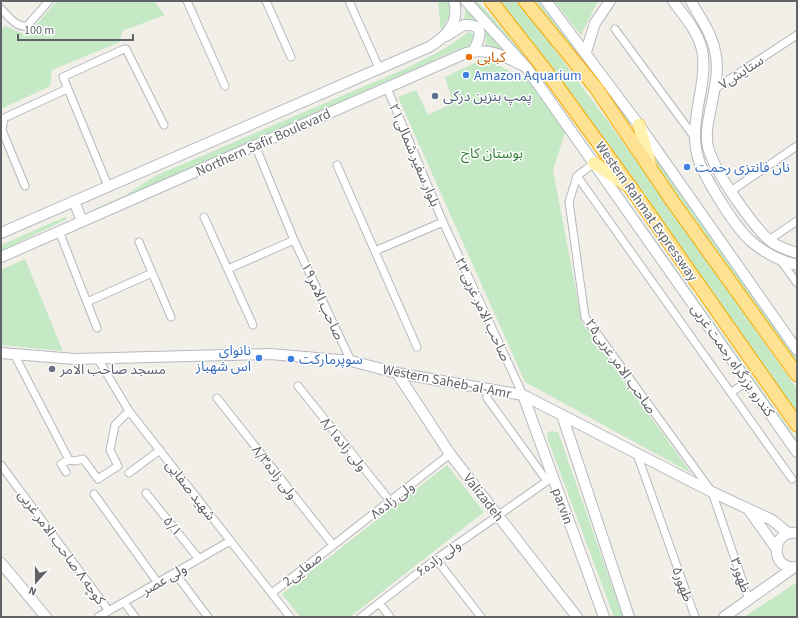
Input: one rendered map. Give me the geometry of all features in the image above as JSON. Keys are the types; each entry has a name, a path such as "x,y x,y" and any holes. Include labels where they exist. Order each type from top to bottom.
{"highway":[{"name":"Western Rahmat Expressway","path":"491,1 540,63 631,188 797,425"},
{"name":"Western Rahmat Expressway","path":"525,1 596,88 651,170 797,376"}],"main road":[{"path":"639,125 651,170"},
{"path":"594,163 631,188"}],"street":[{"path":"1,9 20,26 24,27 27,26 49,1"},
{"path":"187,1 225,86"},
{"path":"266,1 291,57"},
{"path":"349,1 379,68"},
{"path":"443,39 456,13 454,1"},
{"name":"کندرو بزرگراه رحمت غربی","path":"466,1 526,68 797,452"},
{"path":"546,1 586,52 639,125 797,350"},
{"path":"586,52 595,23 610,1"},
{"path":"673,1 695,31 701,44 703,71 695,125 695,138 700,163 709,181 749,239 781,261 797,265"},
{"path":"683,15 685,10 693,5 707,27 714,43 717,58 707,132 708,146 712,160 745,212 760,230 770,240 784,249 797,253"},
{"name":"Northern Safir Boulevard","path":"1,233 429,47 464,25 476,27 479,30 480,36 474,50 1,257"},
{"path":"615,29 695,138"},
{"name":"ستایش۷","path":"713,90 797,36"},
{"path":"108,186 62,80 64,76 126,49 164,125"},
{"path":"474,50 490,51 526,68"},
{"name":"بلوار سفیر شمالی۲۱","path":"387,88 443,222"},
{"path":"25,186 2,131 4,118 67,89"},
{"name":"صاحب الامر۱۹","path":"255,145 294,240 351,361"},
{"path":"731,191 797,146"},
{"path":"594,163 577,176 792,479"},
{"path":"337,165 417,347"},
{"name":"صاحب الامر غربی۲۵","path":"577,176 569,202 585,317 712,492 732,549"},
{"path":"74,201 82,221"},
{"path":"204,217 253,325"},
{"path":"770,240 797,221"},
{"path":"375,251 443,222"},
{"name":"صاحب الامر غربی۲۳","path":"443,222 523,395"},
{"path":"749,239 760,230"},
{"path":"59,231 97,328"},
{"path":"228,269 294,240"},
{"path":"139,242 171,317"},
{"path":"781,261 797,283"},
{"path":"88,302 152,273"},
{"name":"Western Saheb-al-Amr","path":"1,353 98,359 270,354 351,361 397,374 523,395 712,492 772,520 793,533"},
{"path":"14,354 69,460"},
{"name":"شهید صفایی","path":"98,359 129,411 290,617"},
{"name":"Valizadeh","path":"397,374 450,454 577,617"},
{"path":"731,393 747,381"},
{"name":"ولی زاده۸/۱","path":"298,386 390,501"},
{"path":"487,389 487,398 550,479"},
{"name":"parvin","path":"523,395 550,479 604,617"},
{"name":"ولی زاده۸/۳","path":"217,398 333,545"},
{"path":"66,472 62,464 69,460 75,461 83,459 98,479 118,466 110,450 115,424 129,411"},
{"name":"parvin","path":"562,415 629,617"},
{"path":"129,473 160,450"},
{"name":"ولی زاده۸","path":"333,545 450,454"},
{"name":"ظهور۵","path":"637,454 695,617"},
{"name":"کوچه ۸ صاحب الامر غربی","path":"1,465 109,611"},
{"name":"ولی زاده۶","path":"361,617 436,559 550,479"},
{"name":"۵/۱","path":"146,493 199,559"},
{"path":"94,494 158,583"},
{"path":"748,508 781,562 795,568"},
{"path":"777,578 776,552 780,538 793,533"},
{"name":"ولی عصر","path":"98,617 230,541"},
{"name":"2صفایی","path":"272,593 333,545"},
{"name":"ظهور۳","path":"732,549 749,600"},
{"path":"436,559 481,617"},
{"path":"2,565 46,617"},
{"path":"724,617 777,578 795,568"},
{"path":"175,573 208,617"},
{"path":"124,602 136,617"},
{"path":"379,603 390,617"}],"green space":[{"path":"57,1 154,1 165,15 122,31 120,42 52,70 50,86 1,109 1,30 5,26 27,35"},
{"path":"438,1 449,1 449,17 441,32"},
{"path":"472,1 477,1 508,36 537,73 591,149 587,149 518,54"},
{"path":"497,1 516,1 544,35 615,131 797,389 797,415 581,107 531,40"},
{"path":"535,1 538,1 599,78 632,124 625,122 581,60"},
{"path":"554,1 598,1 581,35"},
{"path":"466,4 506,51 485,46 486,39 484,32 464,22"},
{"path":"469,32 474,34 477,38 475,44 467,48 459,49 94,212 94,209 124,196 155,176 407,68 444,49"},
{"name":"بوستان کاج","path":"485,58 530,82 565,133 553,170 582,322 691,473 525,382 398,97 416,90 428,115 453,103 445,77"},
{"path":"649,148 797,357 797,363 650,157"},
{"path":"606,175 613,180 797,440 797,445"},
{"path":"65,217 67,219 1,251 1,245"},
{"path":"25,259 63,351 1,345 1,270"},
{"path":"551,431 558,432 623,617 614,617 548,440 547,433"},
{"path":"447,465 484,512 350,617 300,617 282,594"},
{"path":"796,583 797,617 744,617"}],"place":[{"name":"کبابی","path":"469,57"},
{"name":"Amazon Aquarium","path":"466,75"},
{"name":"پمپ بنزین درکی","path":"435,96"},
{"name":"نان فانتزی رحمت","path":"687,167"},
{"name":"نانوای اس شهباز","path":"259,358"},
{"name":"سوپرمارکت","path":"291,359"},
{"name":"مسجد صاحب الامر","path":"52,369"}]}
